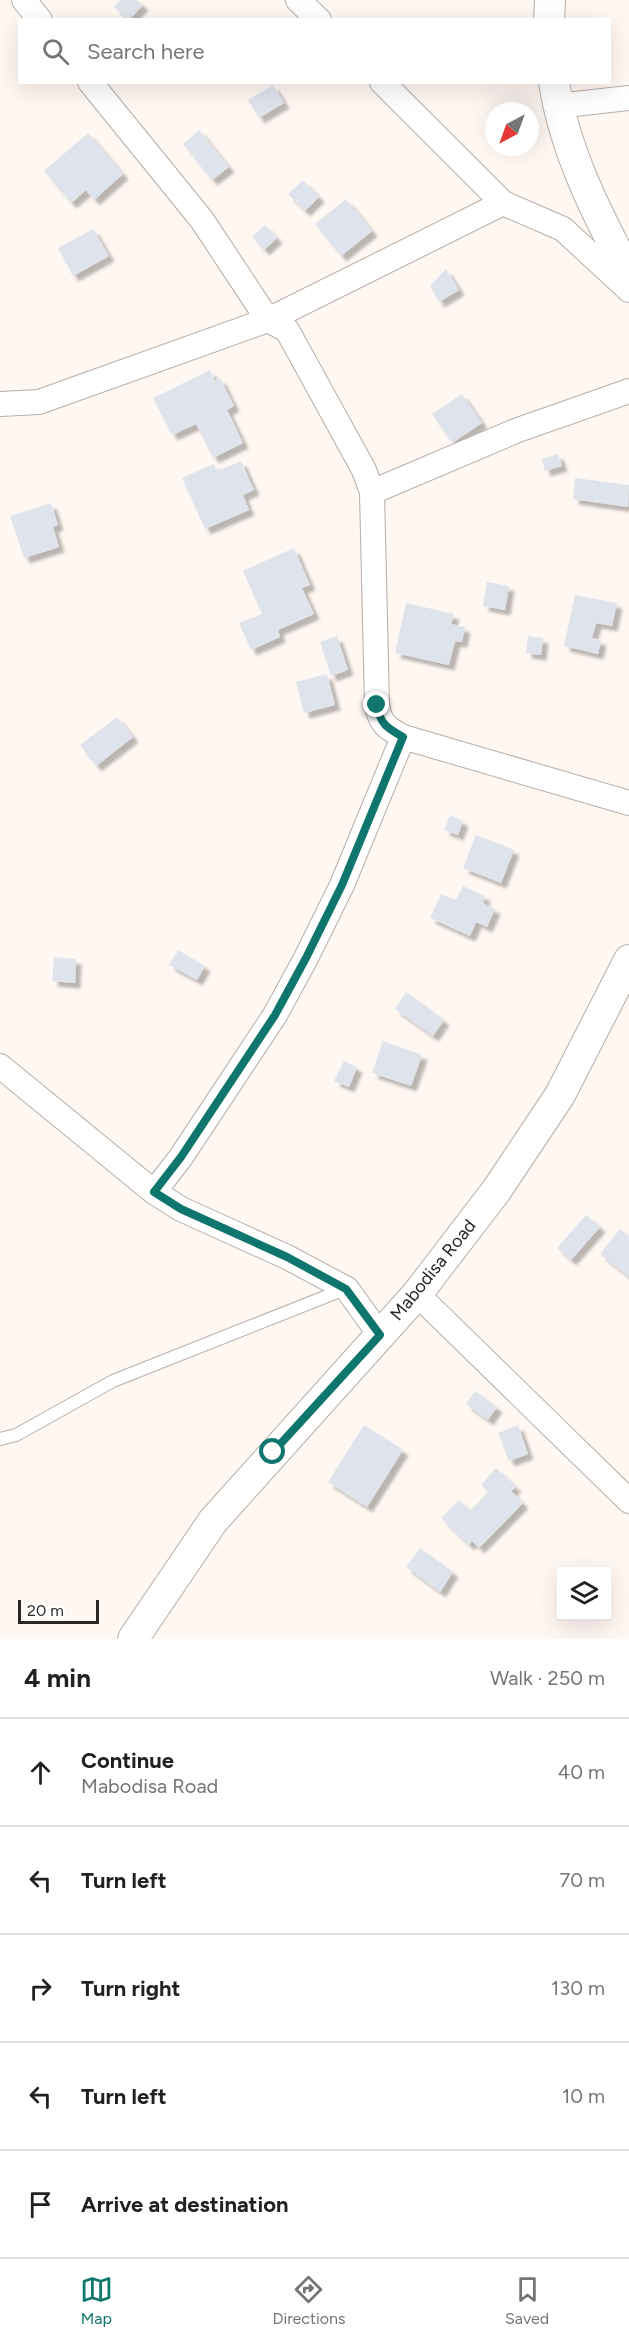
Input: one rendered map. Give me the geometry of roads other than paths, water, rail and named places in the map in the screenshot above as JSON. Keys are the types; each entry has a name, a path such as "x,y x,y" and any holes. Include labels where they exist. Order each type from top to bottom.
{"street":[{"path":"24,0 38,18"},
{"path":"298,0 317,18"},
{"path":"549,18 550,0"},
{"path":"92,84 202,220 268,320 287,330 364,470 372,492 377,705 380,720 387,728 403,737 629,803"},
{"path":"384,84 503,203 564,229 629,290"},
{"path":"629,98 555,94 605,230 629,274"},
{"path":"0,404 39,402 268,320 503,203"},
{"path":"372,492 518,430 629,391"},
{"path":"154,1192 181,1157 275,1015 342,885 403,737"},
{"name":"Mabodisa Road","path":"134,1639 213,1521 417,1294 496,1191 560,1095 629,960"},
{"path":"0,1066 154,1192 181,1209 278,1253 346,1289 380,1335"},
{"path":"417,1294 629,1501"}],"lane":[{"path":"0,1439 16,1435 113,1381 346,1289"}]}
